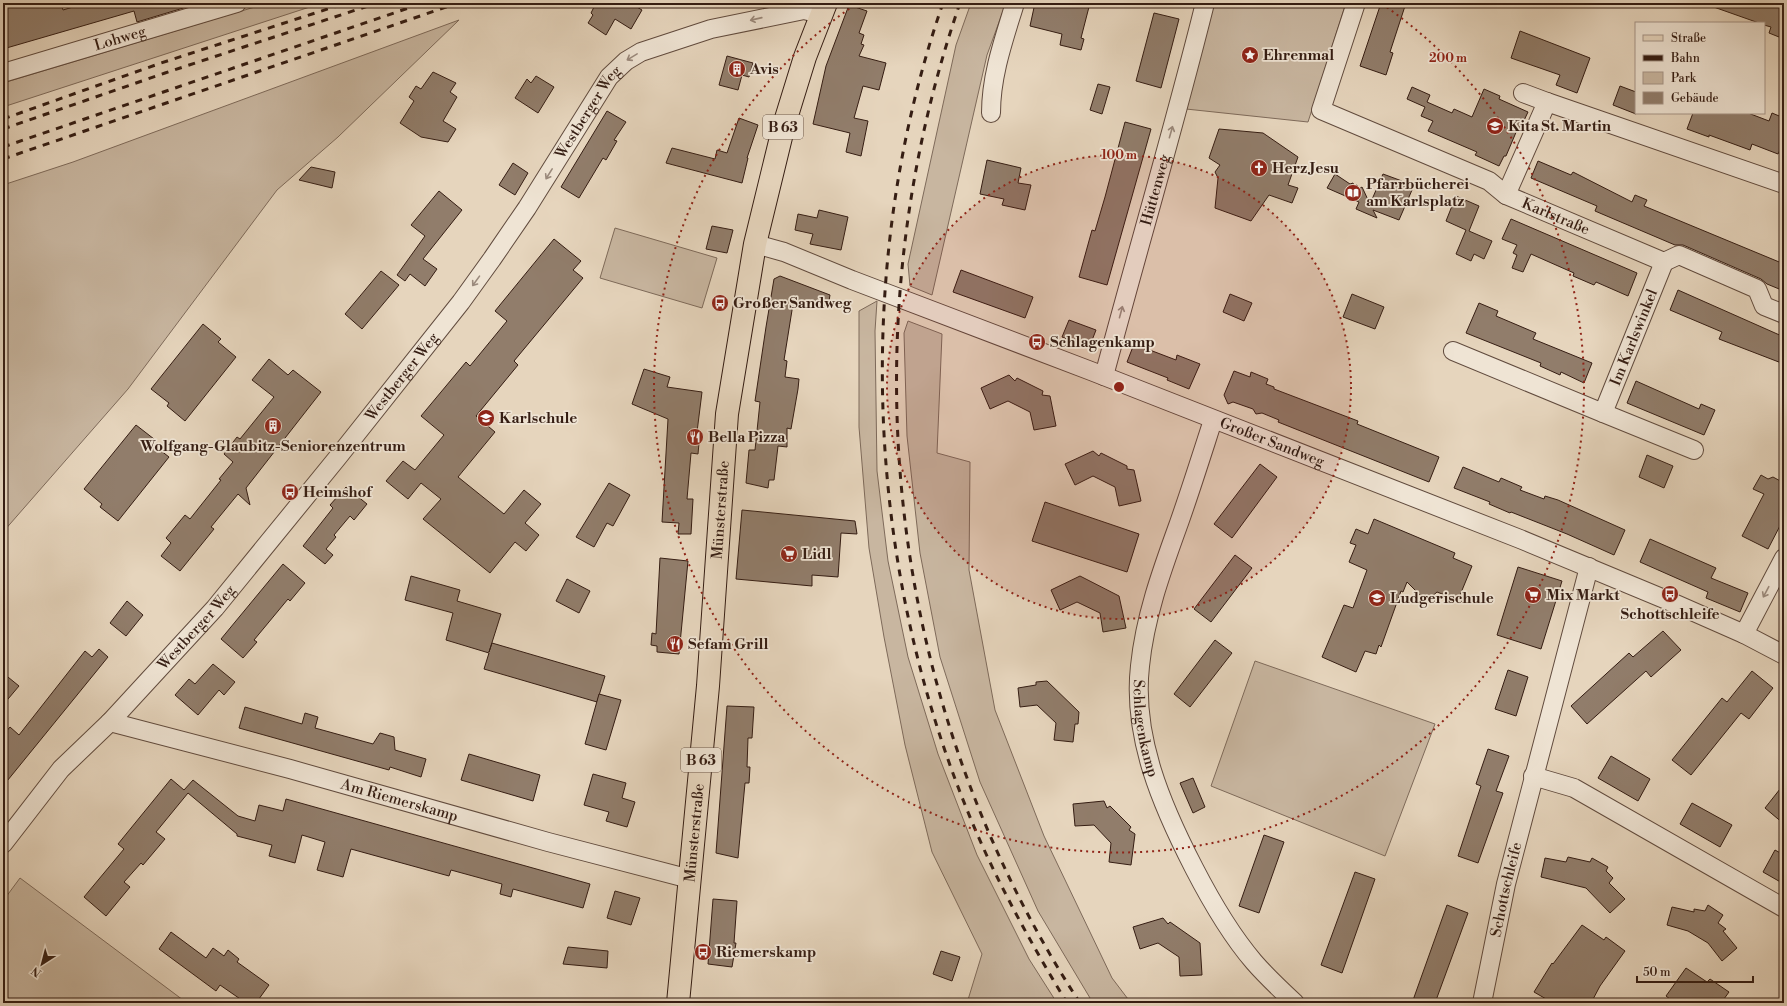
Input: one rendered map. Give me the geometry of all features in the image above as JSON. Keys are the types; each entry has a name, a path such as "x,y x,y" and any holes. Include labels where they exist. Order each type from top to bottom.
{"main road":[{"name":"Münsterstraße","path":"678,1003 708,686 727,414 755,244 784,125 824,8"}],"street":[{"name":"Lohweg","path":"3,73 237,3"},
{"path":"990,112 991,91 1015,3"},
{"name":"Hüttenweg","path":"1104,376 1143,229 1184,90 1206,3"},
{"name":"Karlstraße","path":"1356,3 1321,110 1488,181 1506,194 1664,262"},
{"name":"Westberger Weg","path":"3,844 60,770 110,722 215,608 338,458 460,302 527,208 609,77 626,61 641,52 711,29 804,10 824,8"},
{"path":"1523,93 1784,184"},
{"path":"1506,194 1547,102"},
{"name":"Großer Sandweg","path":"755,244 784,252 817,267 1104,376 1589,567 1744,634 1784,655"},
{"path":"1664,262 1679,255 1693,261 1756,289 1764,306 1784,314"},
{"name":"Im Karlswinkel","path":"1603,413 1664,262"},
{"path":"1453,351 1694,450"},
{"name":"Schlagenkamp","path":"1213,420 1152,599 1146,626 1140,667 1139,700 1143,734 1150,764 1159,792 1179,838 1205,890 1233,934 1254,962 1295,1003"},
{"path":"1744,634 1784,558"},
{"name":"Schottschleife","path":"1482,1003 1506,884 1533,776 1589,567"},
{"name":"Am Riemerskamp","path":"110,722 298,771 548,842 690,879"},
{"path":"1533,776 1574,788 1784,908"}],"green space":[{"path":"268,3 322,3 3,107 3,83"},
{"path":"971,3 1006,3 987,55 932,295 910,286 908,264 956,45"},
{"path":"1214,3 1346,3 1308,122 1186,109"},
{"path":"459,20 338,137 277,190 128,389 3,532 3,185 73,162"},
{"path":"615,228 717,258 702,308 600,278"},
{"path":"877,301 875,331 877,471 888,561 908,657 938,754 977,855 1029,959 1057,1003 967,1003 982,954 932,852 905,745 884,637 869,548 859,427 859,311"},
{"path":"908,321 942,334 937,453 970,462 969,570 995,710 1044,836 1112,978 1131,1003 1093,1003 1038,911 980,782 940,657 920,553 907,436 904,333"},
{"path":"1255,661 1435,724 1385,856 1211,786"},
{"path":"20,878 187,1003 3,1003 3,901"}],"building":[{"path":"3,3 61,3 63,10 86,3 190,3 190,6 137,22 134,11 3,49"},
{"path":"596,3 630,3 642,10 631,29 615,19 606,35 588,23 593,15 591,13"},
{"path":"1035,3 1051,6 1052,3 1090,3 1081,38 1084,39 1081,50 1060,45 1062,34 1030,26"},
{"path":"1381,3 1406,3 1390,52 1393,53 1386,75 1360,66"},
{"path":"1709,3 1770,3 1778,6 1780,3 1784,3 1784,39 1769,33 1771,27 1765,25 1765,22 1756,22 1708,5"},
{"path":"849,5 867,11 859,33 864,35 861,44 864,45 859,56 886,63 879,90 863,86 854,118 868,121 861,156 846,152 850,133 813,124 826,66"},
{"path":"1154,13 1179,19 1161,88 1136,81"},
{"path":"1520,31 1590,58 1577,93 1556,85 1560,75 1511,58"},
{"name":"Avis","path":"727,56 753,63 749,77 742,75 738,90 719,85"},
{"path":"433,72 456,83 450,92 457,97 443,121 456,129 448,142 421,137 400,123 414,101 409,97 416,86 421,89"},
{"path":"536,76 554,87 538,113 515,98 527,79 531,83"},
{"path":"1098,84 1110,87 1102,114 1090,110"},
{"path":"1620,86 1635,92 1635,114 1613,105"},
{"path":"1412,87 1430,95 1427,102 1452,113 1454,109 1472,117 1484,89 1500,96 1499,99 1528,112 1519,131 1517,130 1506,156 1504,156 1499,166 1475,155 1477,152 1428,131 1433,121 1421,116 1425,107 1407,99"},
{"path":"607,111 626,122 614,140 617,141 606,160 603,158 579,198 561,187"},
{"path":"1772,113 1784,118 1784,152 1780,150 1778,154 1752,144 1750,150 1709,135 1709,137 1687,129 1693,114 1751,114 1769,121"},
{"path":"739,118 758,125 747,158 742,183 666,163 672,148 715,159 717,150 727,153"},
{"path":"1125,122 1151,129 1107,285 1079,277 1092,230 1095,231"},
{"name":"Herz Jesu","path":"1219,129 1263,133 1298,157 1288,185 1298,188 1292,203 1269,195 1251,221 1215,208 1218,178 1215,172 1220,165 1209,158"},
{"path":"987,160 1021,168 1018,183 1031,185 1025,210 1002,205 1004,199 980,194"},
{"path":"1538,161 1571,175 1573,172 1632,202 1635,195 1647,200 1644,206 1784,264 1784,291 1767,284 1761,279 1683,245 1675,245 1595,211 1597,206 1531,178"},
{"path":"513,163 528,173 515,195 499,185"},
{"path":"311,167 335,172 332,188 299,180"},
{"path":"1335,174 1350,184 1353,183 1354,186 1357,185 1359,189 1362,187 1370,204 1383,174 1402,181 1400,185 1412,190 1399,220 1373,210 1377,218 1356,209 1359,202 1327,188"},
{"path":"439,191 462,210 423,259 437,269 425,286 410,274 405,281 397,275 425,236 411,225"},
{"path":"1456,196 1479,206 1469,231 1492,241 1484,259 1474,254 1471,261 1456,254 1466,230 1446,221"},
{"path":"819,210 848,217 841,250 810,244 813,234 795,230 798,214 817,218"},
{"path":"1511,219 1637,273 1628,296 1596,282 1594,285 1573,276 1574,273 1531,254 1523,272 1512,268 1517,255 1513,253 1517,245 1502,239"},
{"path":"712,226 733,230 727,253 706,249"},
{"path":"554,239 581,261 573,270 583,278 514,361 518,365 476,416 495,432 458,477 504,514 524,490 541,504 525,523 539,535 526,551 515,542 490,573 423,519 441,499 421,483 408,499 386,481 403,461 415,470 444,435 421,416 466,362 470,366 507,321 495,311"},
{"path":"961,270 1033,297 1025,318 953,292"},
{"path":"381,271 399,285 362,329 345,314"},
{"path":"780,276 830,295 828,307 802,303 801,306 793,304 784,360 787,361 785,377 799,379 798,389 791,429 787,428 787,447 778,446 774,480 769,480 768,488 746,483 749,450 755,450 760,402 755,401 766,327 774,279"},
{"path":"1678,290 1784,337 1784,364 1719,339 1722,332 1670,310"},
{"path":"1230,294 1252,303 1244,321 1223,312"},
{"path":"1352,294 1384,307 1375,329 1343,317"},
{"path":"1479,303 1498,311 1496,316 1536,333 1533,339 1592,363 1584,383 1561,372 1560,375 1540,366 1541,363 1466,333"},
{"path":"1069,320 1096,330 1089,348 1062,337"},
{"path":"203,324 221,339 218,342 236,357 185,421 167,406 169,403 151,389"},
{"path":"1134,344 1176,360 1177,355 1200,364 1189,389 1167,380 1168,378 1127,362"},
{"name":"Wolfgang-Glaubitz-Seniorenzentrum","path":"269,359 288,375 293,370 321,392 246,488 250,505 238,494 211,527 214,529 180,571 161,556 171,543 166,538 185,515 190,519 221,480 219,479 233,462 224,454 237,437 240,439 274,397 252,380"},
{"path":"644,369 670,377 667,387 702,392 697,432 700,432 698,454 691,453 687,499 693,499 691,534 678,534 679,523 662,522 668,419 632,404"},
{"path":"1234,371 1250,377 1251,372 1268,379 1266,384 1274,387 1274,389 1358,421 1357,424 1439,457 1429,482 1278,422 1279,420 1262,413 1256,414 1253,409 1233,402 1228,404 1224,395"},
{"path":"1009,375 1015,381 1017,378 1043,391 1042,395 1050,396 1056,426 1034,430 1030,412 1008,401 990,409 981,388"},
{"path":"1636,381 1699,409 1701,404 1715,410 1704,435 1627,403"},
{"path":"136,425 154,439 151,443 169,457 118,521 100,507 102,504 84,489"},
{"path":"1093,451 1099,456 1101,453 1127,466 1127,469 1134,470 1141,501 1119,506 1115,487 1093,476 1075,485 1065,464"},
{"path":"1647,455 1673,466 1664,488 1639,477"},
{"path":"1260,464 1277,477 1232,538 1214,524"},
{"path":"1463,467 1499,482 1501,478 1522,487 1520,490 1544,499 1545,496 1558,500 1625,530 1614,555 1567,534 1511,512 1510,513 1489,504 1490,502 1454,488"},
{"path":"1761,475 1768,479 1773,477 1784,483 1784,518 1768,549 1742,536 1764,494 1753,489"},
{"path":"609,483 630,495 613,526 607,523 594,547 576,537"},
{"path":"346,487 367,504 354,520 350,516 334,535 336,537 326,549 333,555 325,564 303,546 333,508 330,505"},
{"path":"1045,502 1139,534 1127,572 1032,541"},
{"name":"Lidl","path":"742,510 855,521 857,534 841,533 838,577 812,575 812,586 736,579"},
{"path":"1374,519 1455,553 1453,558 1472,566 1458,600 1437,592 1429,599 1424,599 1407,582 1403,592 1401,591 1381,647 1379,645 1376,654 1365,651 1356,672 1322,657 1344,605 1353,608 1367,570 1349,562 1356,545 1350,543 1356,529 1368,534"},
{"path":"1650,539 1716,568 1711,578 1748,593 1740,612 1706,598 1708,592 1640,562"},
{"path":"1235,555 1252,568 1211,622 1194,609"},
{"path":"660,558 688,561 679,654 657,652 657,646 651,645 652,633 656,634"},
{"path":"283,564 305,583 290,601 288,599 254,640 257,642 243,658 221,639"},
{"path":"1518,567 1562,581 1541,649 1497,635"},
{"path":"411,576 460,590 457,601 501,614 489,652 492,643 605,676 597,702 484,669 489,653 446,640 453,613 405,600"},
{"path":"1080,576 1119,596 1126,628 1103,632 1100,613 1077,602 1060,610 1051,590"},
{"path":"567,579 590,591 579,613 556,601"},
{"path":"127,601 143,615 126,636 110,623"},
{"path":"1663,631 1681,650 1651,677 1646,671 1587,724 1571,706 1629,653 1633,657"},
{"path":"1215,640 1232,653 1190,707 1174,694"},
{"path":"99,649 108,657 3,786 3,735 10,727 19,735 85,651 92,657"},
{"path":"213,664 235,682 224,695 219,690 198,715 175,695 189,679 195,684"},
{"path":"1508,670 1528,677 1516,716 1495,709"},
{"path":"1752,671 1773,688 1749,719 1741,713 1691,775 1672,760 1722,698 1727,702"},
{"path":"3,673 19,686 3,705"},
{"path":"1047,681 1079,712 1078,724 1075,724 1073,742 1054,740 1056,723 1037,705 1020,707 1018,688 1036,685 1036,682"},
{"path":"599,694 621,700 606,750 585,744"},
{"path":"727,706 754,707 752,738 748,738 747,767 750,767 749,783 745,783 738,858 716,853"},
{"path":"245,707 302,724 305,713 318,717 315,728 373,744 380,733 394,737 395,750 426,759 421,777 390,767 389,770 239,728"},
{"path":"1488,749 1509,756 1496,791 1503,793 1478,863 1458,856 1481,786 1476,784"},
{"path":"469,754 540,775 533,801 461,780"},
{"path":"1611,756 1650,779 1638,801 1598,778"},
{"path":"593,774 626,783 622,798 635,802 627,827 606,821 609,812 584,805"},
{"path":"1193,778 1205,807 1193,813 1180,783"},
{"path":"171,779 184,790 193,780 238,816 255,821 259,805 283,811 286,799 590,884 583,908 513,889 511,897 500,894 502,884 451,870 449,876 351,849 343,877 317,870 325,842 302,835 295,863 269,856 272,845 237,836 237,834 188,793 156,832 165,839 143,865 141,863 124,882 130,887 106,916 84,897 124,849 118,844"},
{"path":"1784,784 1784,824 1765,808"},
{"path":"1104,801 1107,808 1110,806 1131,827 1129,830 1135,834 1131,865 1109,862 1111,843 1094,825 1075,826 1073,804"},
{"path":"1692,803 1732,825 1720,847 1680,824"},
{"path":"1264,835 1284,842 1259,913 1239,906"},
{"path":"1775,850 1784,855 1784,884 1763,872"},
{"path":"1568,857 1590,862 1592,858 1608,867 1606,871 1613,878 1609,883 1625,899 1610,913 1586,888 1541,877 1545,858 1566,862"},
{"path":"1355,872 1375,879 1342,973 1321,965"},
{"path":"615,891 640,898 631,925 607,918"},
{"path":"713,899 737,901 734,943 736,943 732,967 708,964"},
{"path":"1447,905 1468,913 1435,1003 1412,1003"},
{"path":"1708,905 1723,915 1718,923 1726,929 1723,931 1737,948 1722,961 1708,943 1688,931 1667,925 1672,907 1694,912 1694,909 1705,911"},
{"path":"1163,918 1168,924 1170,922 1200,943 1202,975 1180,976 1179,957 1158,943 1140,949 1133,927"},
{"path":"1582,925 1604,940 1606,937 1625,951 1600,986 1591,1003 1553,1003 1534,992 1552,963 1553,964"},
{"path":"171,932 206,958 213,948 224,956 228,950 239,959 237,962 269,985 256,1003 246,1003 220,985 216,991 159,949"},
{"path":"568,947 608,951 607,968 563,964"},
{"path":"941,951 960,957 952,981 933,974"},
{"path":"1686,968 1707,982 1710,979 1729,992 1721,1003 1675,1003 1666,996"}],"railway":[{"path":"3,119 161,63 346,3"},
{"path":"3,129 165,73 377,3"},
{"path":"3,147 423,3"},
{"path":"3,159 458,3"},
{"path":"943,3 913,108 893,215 883,324 884,434 895,543 916,650 946,755 996,875 1025,931 1067,1003"},
{"path":"960,3 924,129 903,258 897,388 904,517 927,644 964,769 1015,889 1080,1003"}],"place":[{"name":"Ehrenmal","path":"1250,55"},
{"name":"Avis","path":"737,69"},
{"name":"Kita St. Martin","path":"1495,126"},
{"name":"Herz Jesu","path":"1259,168"},
{"name":"Pfarrbücherei am Karlsplatz","path":"1353,193"},
{"name":"Großer Sandweg","path":"720,303"},
{"name":"Schlagenkamp","path":"1037,342"},
{"name":"Karlschule","path":"486,418"},
{"name":"Wolfgang-Glaubitz-Seniorenzentrum","path":"273,426"},
{"name":"Bella Pizza","path":"695,437"},
{"name":"Heimshof","path":"290,492"},
{"name":"Lidl","path":"789,554"},
{"name":"Schottschleife","path":"1670,594"},
{"name":"Mix Markt","path":"1533,595"},
{"name":"Ludgerischule","path":"1377,598"},
{"name":"Sefam Grill","path":"675,644"},
{"name":"Riemerskamp","path":"703,952"}]}
